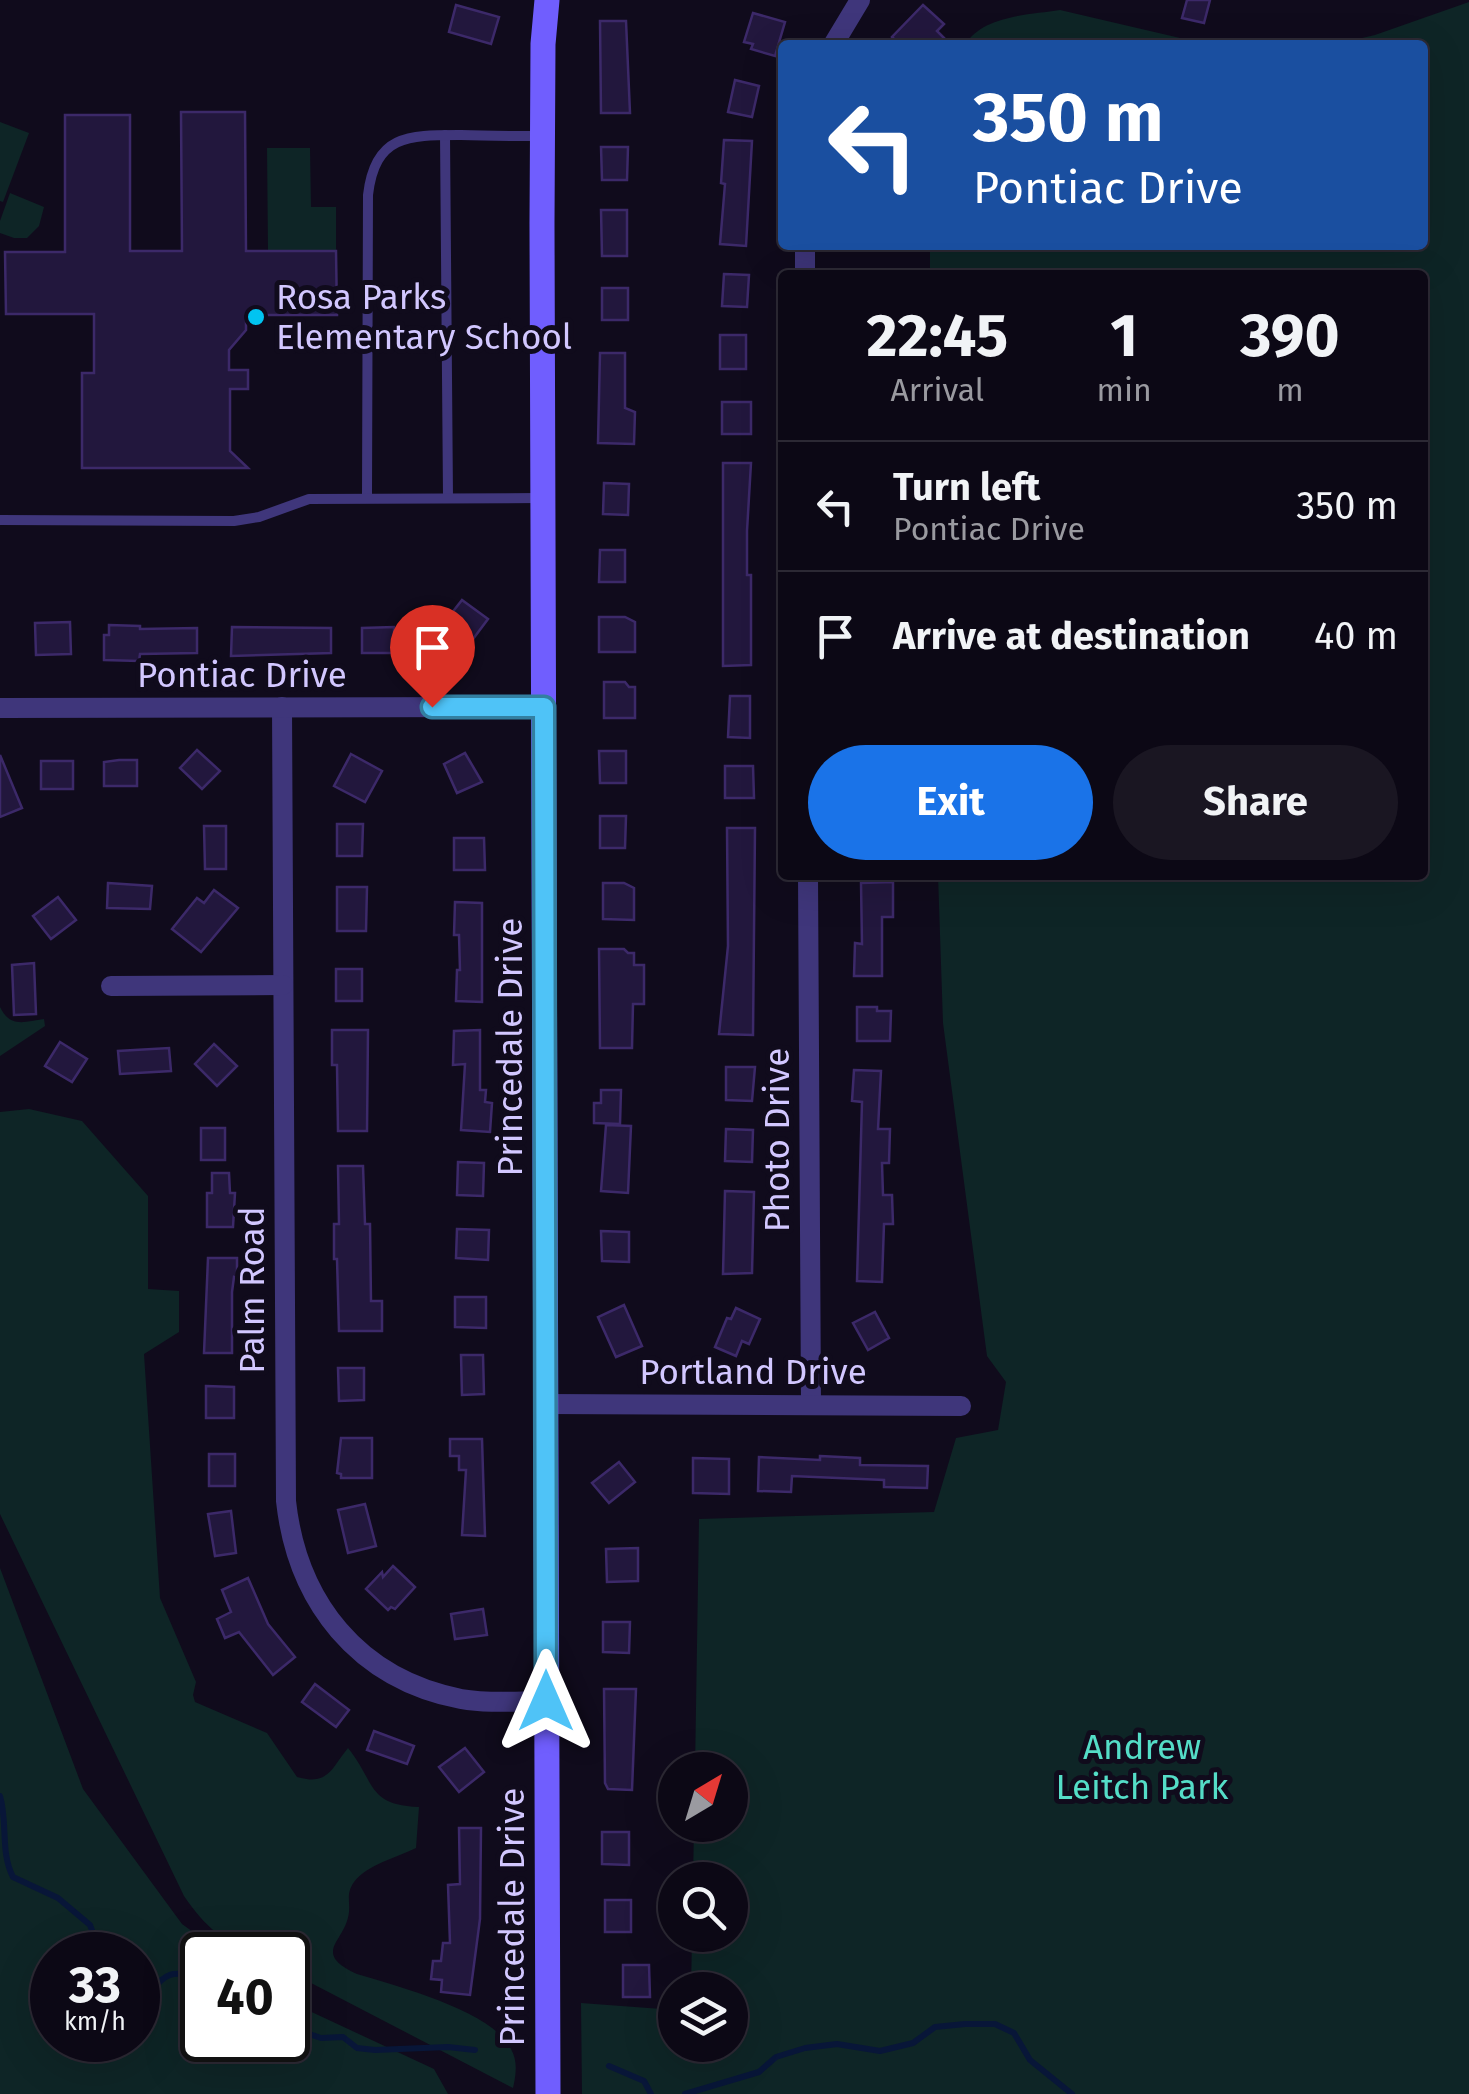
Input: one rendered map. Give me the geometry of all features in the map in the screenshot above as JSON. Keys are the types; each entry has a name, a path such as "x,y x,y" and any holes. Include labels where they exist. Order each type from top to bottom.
{"street":[{"name":"Princedale Drive","path":"547,0 542,44 542,136 548,2094"},
{"path":"837,40 860,0"},
{"name":"Palm Road","path":"282,707 286,1501 297,1561 319,1605 337,1629 378,1666 405,1681 463,1699 546,1701"},
{"name":"Pontiac Drive","path":"0,708 544,707"},
{"name":"Photo Drive","path":"808,880 811,1405"},
{"path":"111,986 283,985"},
{"name":"Portland Drive","path":"545,1404 962,1406"}],"lane":[{"path":"445,135 448,497"},
{"path":"367,497 369,182 376,162 393,143 415,136 542,136"},
{"path":"0,520 244,520 300,500 543,498"}],"green space":[{"name":"Andrew Leitch Park","path":"1469,2 1469,2094 582,2094 581,2003 658,2009 658,2062 748,2062 748,1972 691,1972 692,1952 748,1952 748,1862 693,1862 694,1842 748,1842 748,1752 695,1752 699,1519 934,1512 956,1438 998,1430 1006,1382 987,1356 943,1023 938,880 1428,880 1428,270 930,270 930,250 1428,250 1428,40 1354,40"},
{"path":"1060,10 1189,40 969,40 995,22"},
{"path":"0,122 29,133 3,202 0,201"},
{"path":"267,148 310,148 311,207 336,207 336,251 268,251"},
{"path":"10,193 44,207 39,226 27,238 0,233"},
{"path":"0,1007 13,1021 44,1019 45,1026 0,1056"},
{"path":"29,1109 82,1121 148,1196 148,1289 179,1291 179,1332 144,1354 160,1598 196,1682 195,1702 267,1733 297,1777 316,1779 328,1774 348,1748 381,1797 419,1807 416,1848 374,1866 354,1882 349,1893 347,1922 333,1953 343,1966 357,1974 442,2002 501,2035 513,2054 513,2088 310,1982 310,1932 216,1932 184,1896 0,1514 0,1112"},
{"path":"0,1568 83,1789 182,1924 193,1932 180,1932 180,2062 310,2062 310,2011 434,2069 448,2094 0,2094"}],"building":[{"path":"1187,0 1210,0 1204,23 1182,18"},
{"path":"456,5 499,17 491,44 449,32"},
{"path":"923,5 944,24 937,31 946,40 895,40 892,37"},
{"path":"753,13 785,22 775,56 751,49 753,44 744,42"},
{"path":"600,21 626,21 630,113 601,113"},
{"path":"735,80 759,86 752,117 728,112"},
{"path":"181,112 245,112 246,251 336,251 337,315 246,315 246,330 229,350 229,370 248,370 248,389 230,389 230,451 248,468 82,468 82,373 94,373 94,314 6,314 5,252 65,252 65,115 130,115 130,251 182,251"},
{"path":"724,140 752,141 746,246 720,244"},
{"path":"601,147 628,147 627,180 602,180"},
{"path":"601,210 627,210 627,256 602,256"},
{"path":"724,274 749,275 747,307 722,306"},
{"path":"602,288 628,288 628,320 602,320"},
{"path":"720,335 746,335 746,369 720,369"},
{"path":"600,353 625,353 625,408 635,412 634,444 598,443"},
{"path":"722,402 751,402 751,434 722,434"},
{"path":"723,463 751,463 747,575 751,575 751,665 723,666"},
{"path":"604,483 629,484 628,515 603,514"},
{"path":"600,550 625,550 625,582 599,582"},
{"path":"462,600 488,619 467,647 440,628"},
{"path":"599,617 625,617 635,622 635,652 599,652"},
{"path":"70,622 71,654 36,655 35,623"},
{"path":"109,625 197,628 197,653 140,654 139,661 104,660 104,635 109,635"},
{"path":"232,627 331,628 331,653 231,656"},
{"path":"394,627 394,653 362,653 362,628"},
{"path":"604,682 625,682 635,687 635,718 604,718"},
{"path":"730,696 750,696 750,738 728,737"},
{"path":"197,750 220,771 202,789 180,768"},
{"path":"599,751 626,751 626,783 600,783"},
{"path":"465,753 482,782 457,793 444,764"},
{"path":"351,754 382,771 365,802 334,786"},
{"path":"0,755 22,808 0,817"},
{"path":"137,760 137,786 104,786 104,762"},
{"path":"41,761 73,761 73,789 41,789"},
{"path":"725,766 753,766 754,798 725,798"},
{"path":"600,816 626,816 625,848 600,848"},
{"path":"337,824 363,824 362,856 337,856"},
{"path":"204,826 226,826 226,869 205,869"},
{"path":"727,828 755,828 753,1035 719,1034 728,946"},
{"path":"454,838 484,838 485,870 454,870"},
{"path":"893,882 893,917 882,917 882,976 854,976 855,943 862,944 861,883"},
{"path":"108,883 152,886 150,909 107,908"},
{"path":"603,883 624,883 634,888 634,920 603,919"},
{"path":"337,887 367,887 366,931 337,931"},
{"path":"214,890 238,908 201,952 172,929 197,898 204,903"},
{"path":"58,897 76,920 51,939 33,916"},
{"path":"455,902 482,903 482,1002 456,1001 460,970 459,935 454,935"},
{"path":"599,949 624,949 634,953 634,965 644,965 644,1004 633,1004 632,1048 600,1048"},
{"path":"34,963 36,1014 14,1015 12,965"},
{"path":"336,969 362,969 362,1001 336,1001"},
{"path":"857,1007 891,1011 890,1041 857,1041"},
{"path":"332,1030 368,1030 367,1131 338,1131"},
{"path":"480,1030 480,1090 486,1090 485,1102 492,1103 490,1132 461,1130 465,1064 453,1065 454,1031"},
{"path":"60,1042 87,1059 72,1082 45,1066"},
{"path":"214,1044 237,1066 217,1086 195,1064"},
{"path":"169,1048 171,1071 120,1074 118,1051"},
{"path":"726,1067 755,1067 752,1101 726,1100"},
{"path":"854,1070 881,1071 878,1129 890,1129 889,1163 882,1163 883,1195 892,1195 893,1224 884,1224 882,1282 857,1281 862,1102 852,1101"},
{"path":"601,1090 621,1090 620,1124 594,1123 594,1103 601,1103"},
{"path":"606,1125 631,1126 628,1193 601,1191"},
{"path":"201,1128 225,1128 225,1160 201,1160"},
{"path":"726,1129 753,1130 752,1162 725,1161"},
{"path":"458,1162 484,1163 483,1196 457,1195"},
{"path":"338,1166 363,1166 365,1224 370,1224 371,1301 382,1301 382,1331 339,1331 334,1259 334,1224 339,1224"},
{"path":"212,1173 229,1173 230,1193 235,1193 233,1227 207,1227 207,1193 212,1193"},
{"path":"725,1191 754,1192 752,1273 723,1274"},
{"path":"457,1229 489,1230 488,1260 456,1258"},
{"path":"601,1231 629,1232 629,1262 602,1261"},
{"path":"208,1258 237,1258 232,1292 232,1353 204,1353"},
{"path":"455,1297 486,1297 486,1328 455,1327"},
{"path":"624,1305 642,1346 616,1357 598,1317"},
{"path":"736,1308 760,1319 749,1344 742,1341 736,1356 715,1347 727,1318 731,1319"},
{"path":"875,1312 889,1338 868,1350 853,1323"},
{"path":"461,1355 483,1355 484,1394 462,1395"},
{"path":"338,1368 364,1368 364,1400 339,1401"},
{"path":"206,1386 234,1387 234,1418 206,1418"},
{"path":"341,1438 372,1438 372,1478 341,1478 337,1473"},
{"path":"450,1439 482,1439 485,1536 462,1535 466,1470 459,1470 459,1456 450,1456"},
{"path":"209,1454 235,1454 235,1486 209,1486"},
{"path":"820,1456 860,1458 860,1465 928,1466 927,1488 884,1487 884,1480 792,1476 791,1492 758,1491 759,1457 820,1460"},
{"path":"693,1458 729,1459 729,1494 693,1493"},
{"path":"619,1462 635,1482 609,1503 592,1483"},
{"path":"365,1504 376,1546 348,1553 338,1510"},
{"path":"231,1511 236,1553 215,1556 208,1514"},
{"path":"638,1548 638,1581 607,1582 606,1549"},
{"path":"393,1566 415,1587 395,1609 388,1610 366,1589"},
{"path":"248,1578 268,1624 295,1657 273,1675 239,1632 225,1638 217,1619 231,1612 222,1590"},
{"path":"483,1609 487,1635 455,1639 451,1614"},
{"path":"603,1622 630,1622 629,1653 603,1652"},
{"path":"315,1684 349,1710 336,1727 302,1702"},
{"path":"604,1689 636,1689 632,1790 608,1789 605,1783"},
{"path":"374,1731 414,1746 407,1764 367,1750"},
{"path":"465,1748 484,1772 459,1792 439,1767"},
{"path":"459,1828 481,1828 480,1919 470,1995 441,1992 442,1980 431,1979 433,1961 441,1961 443,1943 450,1943 448,1885 460,1884"},
{"path":"602,1832 629,1832 629,1865 602,1864"},
{"path":"605,1900 631,1900 631,1932 605,1932"},
{"path":"623,1965 649,1965 650,1997 623,1997"}],"waterway":[{"path":"0,1796 13,1877 58,1898 90,1925 93,1932"},
{"path":"160,1981 180,1974"},
{"path":"685,2094 759,2072 776,2057 805,2048 837,2044 880,2051 913,2043 935,2027 965,2024 995,2024 1014,2033 1030,2060 1072,2094"},
{"path":"310,2034 343,2037 357,2048 375,2050 475,2050"},
{"path":"609,2066 644,2081 651,2094"}],"place":[{"name":"Rosa Parks Elementary School","path":"256,317"}],"route":[{"path":"432,707 544,707 546,1701"}]}
